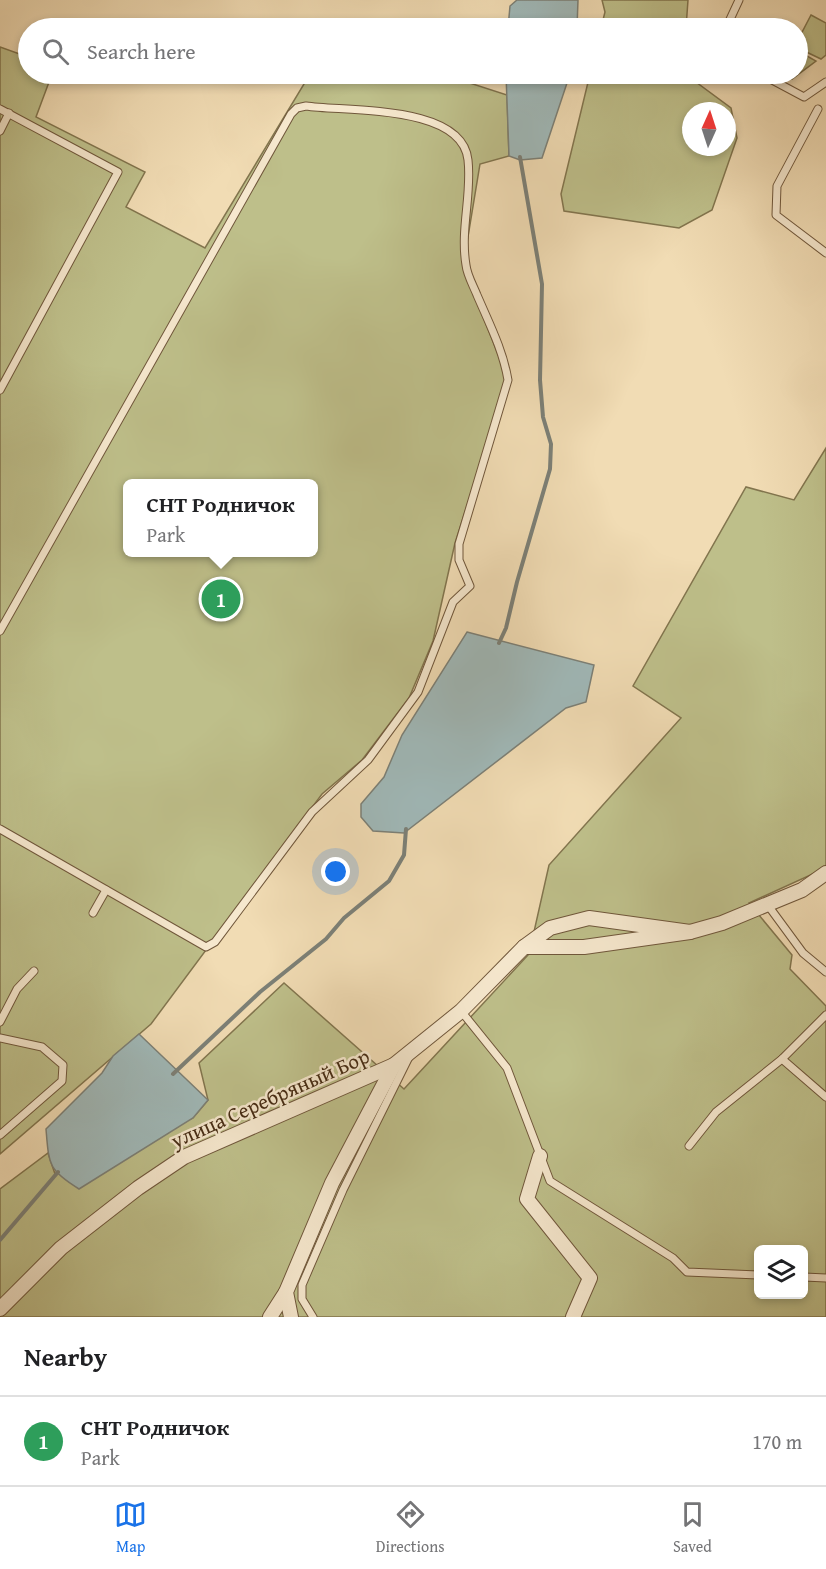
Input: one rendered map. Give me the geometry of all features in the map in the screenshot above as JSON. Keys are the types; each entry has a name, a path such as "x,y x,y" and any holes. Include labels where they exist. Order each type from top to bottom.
{"street":[{"path":"524,947 584,947 690,932 722,923 802,890 826,873"},
{"path":"270,1317 286,1292 332,1183 394,1065 461,1011 524,947 550,928 589,918 690,932"},
{"name":"улица Серебряный Бор","path":"0,1309 61,1248 138,1188 184,1157 394,1065"},
{"path":"540,1156 527,1199 590,1278 573,1317"},
{"path":"286,1292 291,1317"}],"lane":[{"path":"731,18 739,0"},
{"path":"780,84 804,97 826,82"},
{"path":"0,631 291,114 297,108 306,106 401,114 423,118 456,135 469,158 463,234 466,268 504,356 508,381 459,544 459,560 470,586 453,602 418,692 368,760 312,812 215,942 206,947 3,831 0,840"},
{"path":"0,109 118,172 0,390"},
{"path":"818,109 777,186 776,214 826,253"},
{"path":"0,131 9,113"},
{"path":"93,913 106,890"},
{"path":"766,903 803,953 826,972"},
{"path":"0,1022 17,989 34,971"},
{"path":"461,1011 507,1068 550,1180 673,1258 687,1272 754,1275"},
{"path":"689,1146 716,1112 782,1059 826,1015"},
{"path":"0,1038 42,1047 63,1065 64,1072 62,1081 0,1135"},
{"path":"313,1317 302,1299 302,1285 343,1190 412,1052"},
{"path":"782,1059 826,1097"},
{"path":"808,1277 826,1278"}],"green space":[{"path":"602,0 688,0 687,18 604,18 605,12"},
{"path":"811,15 826,23 826,55 821,59 808,53 808,21"},
{"path":"0,47 18,53 18,84 48,84 36,117 145,172 126,207 205,248 304,84 473,84 507,95 509,156 480,164 463,267 508,379 455,543 433,641 409,698 362,760 322,794 151,1024 0,1154"},
{"path":"808,57 816,61 808,67"},
{"path":"588,84 699,84 723,102 682,102 682,156 731,156 712,210 679,228 564,211 561,194"},
{"path":"826,448 826,868 749,903 792,955 790,969 826,1006 826,1317 0,1317 0,1189 48,1153 55,1174 193,1118 208,1100 199,1063 284,983 404,1089 529,954 549,865 681,718 633,686 746,487 794,500"}],"water":[{"path":"517,0 578,0 577,18 509,18 510,6"},
{"path":"506,84 567,84 542,158 520,160 509,156"},
{"path":"467,632 594,665 586,702 566,708 404,833 373,831 361,817 361,804 384,777 402,735"},
{"path":"139,1034 208,1100 193,1118 79,1189 61,1177 52,1165 46,1129 102,1073 113,1056"}],"waterway":[{"path":"499,643 506,628 550,469 551,444 543,417 540,380 542,284 520,157"},
{"path":"173,1074 260,992 326,939 344,918 389,881 404,855 406,829"},
{"path":"0,1240 58,1172"}],"place":[{"name":"СНТ Родничок","path":"221,599"}]}
